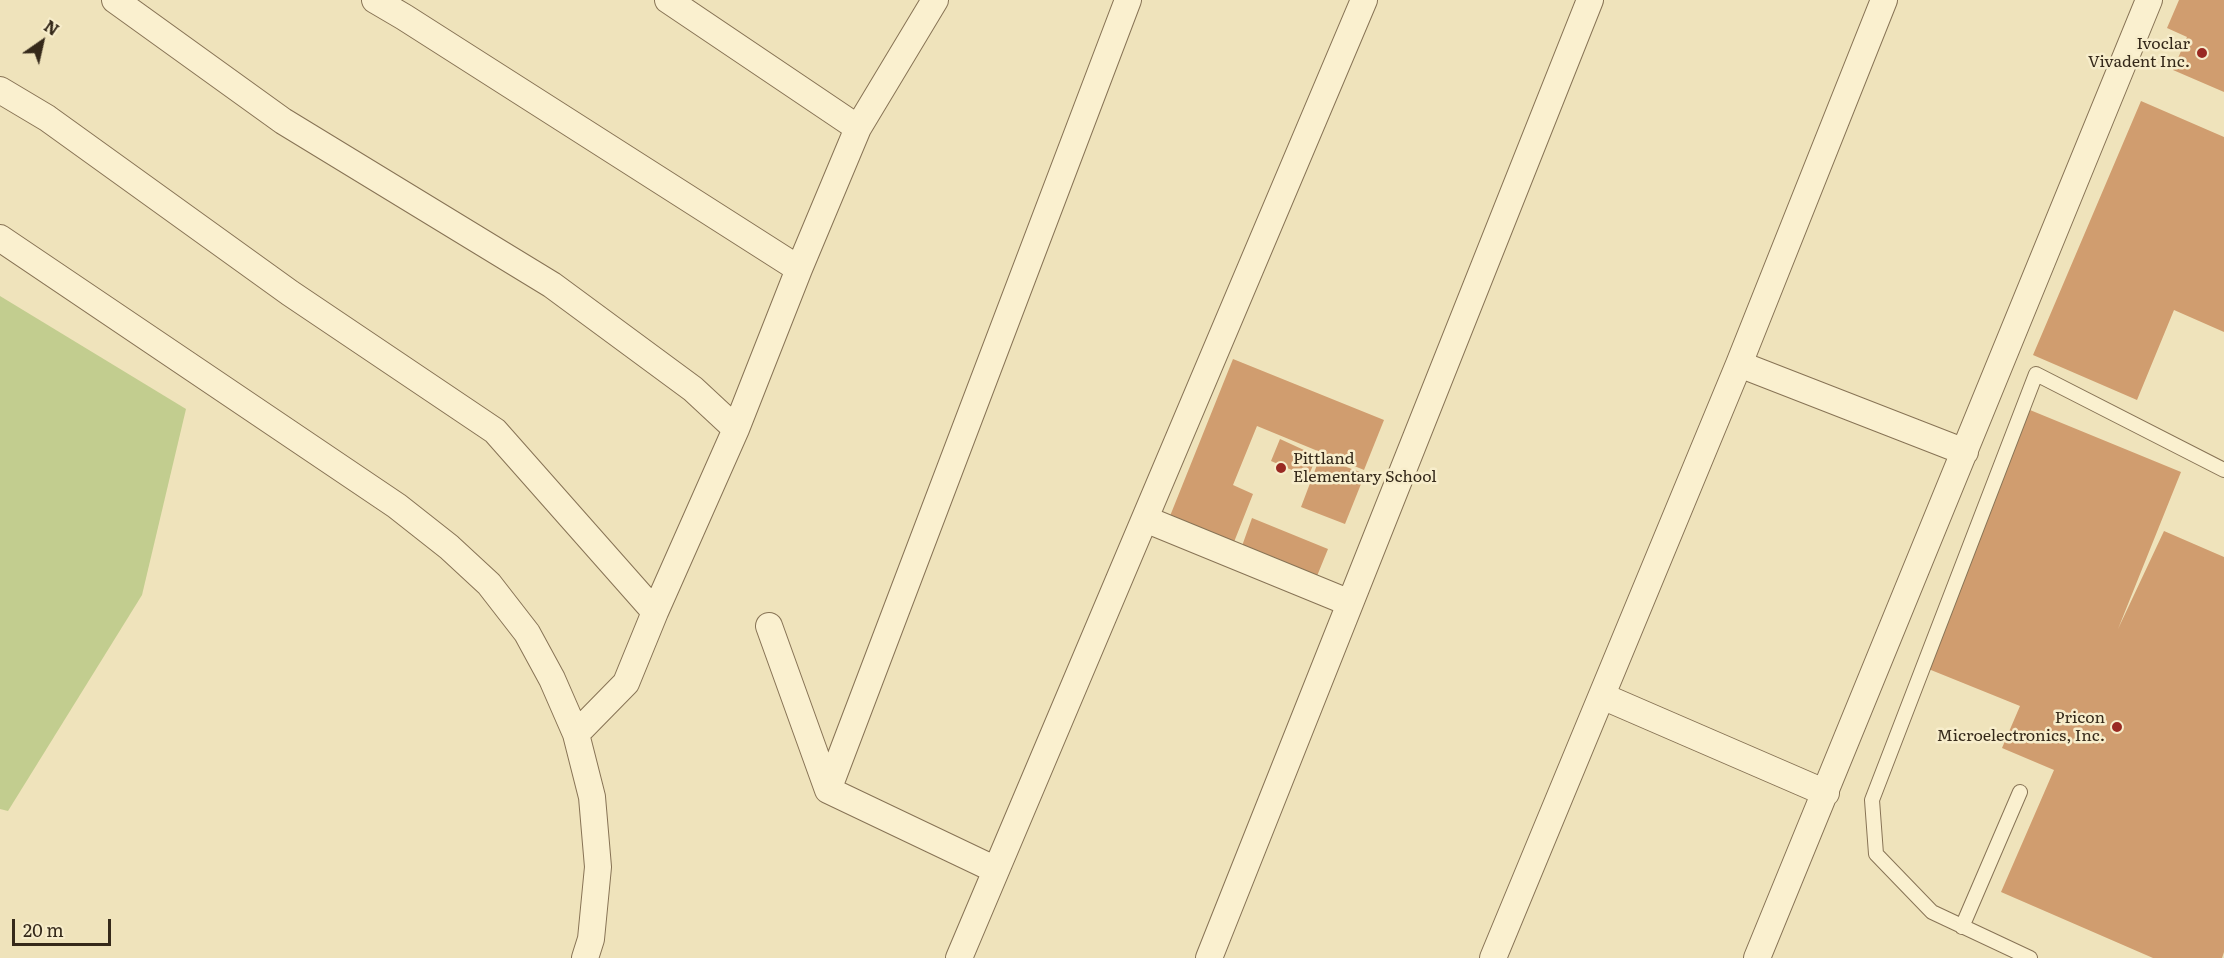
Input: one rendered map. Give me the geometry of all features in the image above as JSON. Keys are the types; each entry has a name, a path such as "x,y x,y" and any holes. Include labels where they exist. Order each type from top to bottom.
{"street":[{"path":"115,0 284,121 552,285 693,389 736,429"},
{"path":"375,0 799,269"},
{"path":"668,0 858,128"},
{"path":"576,734 626,683 736,429 858,128 935,0"},
{"path":"828,790 1128,0"},
{"path":"959,958 1364,0"},
{"path":"1209,958 1590,0"},
{"path":"1493,958 1739,364 1884,0"},
{"path":"1757,958 2149,0"},
{"path":"0,90 47,118 290,293 495,431 655,612"},
{"path":"0,238 397,506 449,547 489,584 527,633 552,679 576,734 592,797 598,867 591,939 585,958"},
{"path":"1739,364 1965,452"},
{"path":"1145,519 1350,603"},
{"path":"770,626 828,790 996,870"},
{"path":"1602,696 1826,793"}],"lane":[{"path":"2030,958 1932,912 1876,854 1872,800 2036,374 2224,470"},
{"path":"1962,927 2020,792"}],"green space":[{"path":"0,296 186,409 142,595 8,811 0,809"}],"building":[{"name":"Ivoclar Vivadent Inc.","path":"2179,0 2224,0 2224,92 2173,70 2187,37 2167,28"},
{"path":"2141,101 2224,137 2224,332 2174,310 2137,400 2033,355"},
{"path":"1233,359 1384,420 1364,470 1257,426 1233,485 1253,494 1234,542 1170,516"},
{"name":"Pricon Microelectronics, Inc.","path":"2030,410 2181,472 2118,629 2164,531 2224,557 2224,952 2222,958 2153,958 2001,892 2054,770 2002,748 2020,706 1926,668"},
{"path":"1280,439 1317,456 1308,477 1271,461"},
{"path":"1320,457 1365,474 1345,524 1301,507"},
{"path":"1252,518 1328,549 1317,576 1242,546"}],"place":[{"name":"Ivoclar Vivadent Inc.","path":"2202,53"},
{"name":"Pittland Elementary School","path":"1281,468"},
{"name":"Pricon Microelectronics, Inc.","path":"2117,727"}]}
